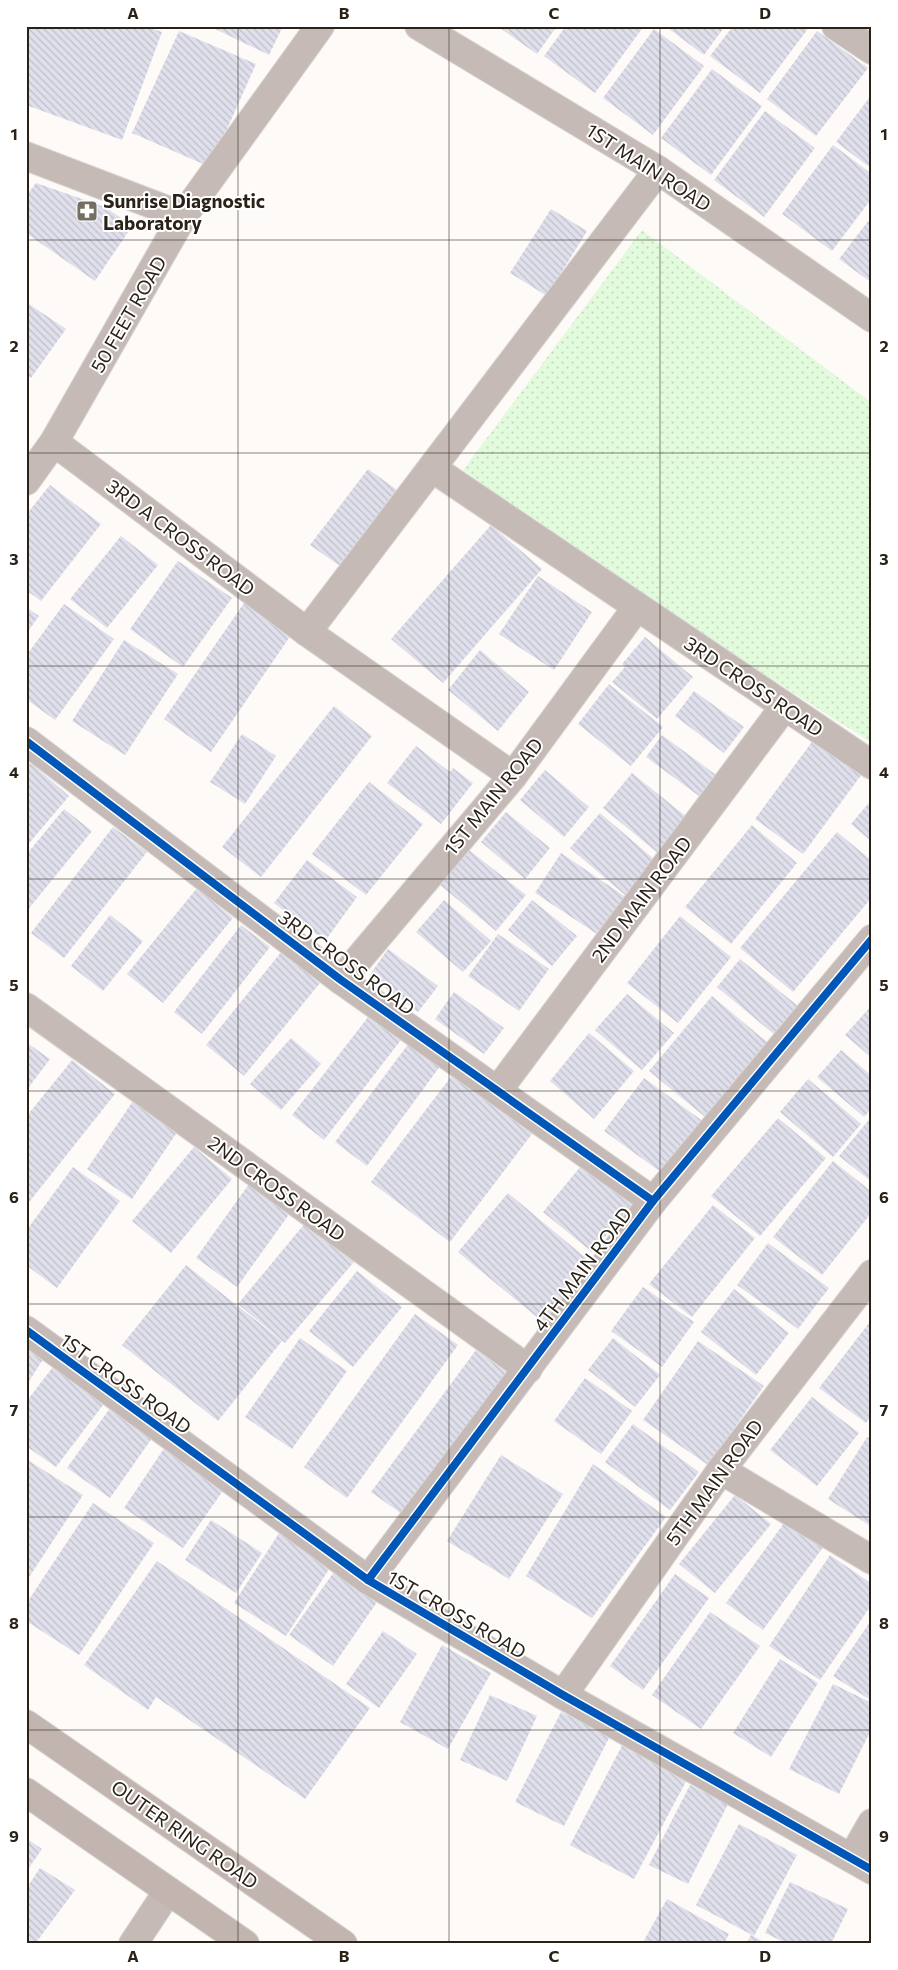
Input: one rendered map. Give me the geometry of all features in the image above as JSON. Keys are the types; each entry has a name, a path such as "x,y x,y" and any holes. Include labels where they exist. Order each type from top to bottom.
{"highway":[{"name":"OUTER RING ROAD","path":"26,1724 344,1944"},
{"path":"26,1792 245,1944"}],"street":[{"name":"50 FEET ROAD","path":"26,481 54,442 183,216 320,26"},
{"name":"1ST MAIN ROAD","path":"419,26 658,170 872,318"},
{"path":"836,26 872,50"},
{"path":"26,156 183,216"},
{"path":"307,632 658,170"},
{"name":"3RD A CROSS ROAD","path":"54,442 307,632 513,776"},
{"name":"3RD CROSS ROAD","path":"432,468 638,606 784,708 872,765"},
{"name":"1ST MAIN ROAD","path":"341,980 513,776 638,606"},
{"name":"2ND MAIN ROAD","path":"498,1090 784,708"},
{"name":"3RD CROSS ROAD","path":"26,742 341,980 653,1201"},
{"name":"4TH MAIN ROAD","path":"368,1580 653,1201 872,940"},
{"name":"2ND CROSS ROAD","path":"26,1007 528,1369"},
{"name":"5TH MAIN ROAD","path":"563,1695 720,1470 872,1274"},
{"name":"1ST CROSS ROAD","path":"26,1330 368,1580 563,1695 862,1864"},
{"path":"720,1470 872,1560"},
{"path":"862,1864 872,1823"},
{"path":"133,1944 168,1891"}],"green space":[{"path":"642,230 872,403 872,743 605,573 463,470"}],"building":[{"path":"26,26 145,26 162,32 122,140 26,105"},
{"path":"209,26 283,26 269,55"},
{"path":"497,26 557,26 537,54"},
{"path":"566,26 644,26 595,93 544,56"},
{"path":"665,26 725,26 704,55"},
{"path":"733,26 810,26 760,93 710,56"},
{"path":"654,29 704,66 653,135 603,98"},
{"path":"179,31 256,64 210,167 132,133"},
{"path":"817,31 868,68 816,136 767,99"},
{"path":"712,69 762,106 711,175 661,138"},
{"path":"872,94 872,169 836,142"},
{"path":"765,111 815,148 764,217 714,180"},
{"path":"833,145 872,174 872,198 832,251 782,214"},
{"path":"36,183 105,207 132,226 95,281 26,233 26,196"},
{"path":"551,209 587,231 547,296 510,273"},
{"path":"872,216 872,283 839,259"},
{"path":"26,302 66,329 31,378 26,374"},
{"path":"368,469 407,497 350,573 310,545"},
{"path":"50,485 101,524 41,601 26,590 26,515"},
{"path":"491,525 542,569 443,683 391,639"},
{"path":"121,536 158,565 107,628 70,599"},
{"path":"178,561 232,598 183,667 130,629"},
{"path":"538,576 592,612 554,670 499,634"},
{"path":"244,603 291,635 211,752 164,719"},
{"path":"64,604 114,639 55,720 26,699 26,656"},
{"path":"26,607 39,616 26,634"},
{"path":"645,637 693,677 657,719 612,682 625,667 622,664"},
{"path":"124,640 178,674 125,755 72,721"},
{"path":"480,650 529,692 498,731 448,690"},
{"path":"609,684 663,727 631,766 578,724"},
{"path":"694,691 744,727 724,753 675,716"},
{"path":"334,706 372,736 261,877 222,847"},
{"path":"242,734 276,756 245,804 210,782"},
{"path":"662,735 719,777 703,799 646,757"},
{"path":"814,739 862,774 803,854 755,819"},
{"path":"416,746 450,772 453,768 473,783 441,824 387,783"},
{"path":"31,763 69,796 26,847 26,768"},
{"path":"545,770 589,807 564,837 520,800"},
{"path":"632,773 688,818 659,854 603,808"},
{"path":"369,782 423,824 366,895 312,854"},
{"path":"872,799 872,842 851,824"},
{"path":"64,809 92,831 26,912 26,855"},
{"path":"506,812 550,848 525,879 481,842"},
{"path":"600,813 655,860 625,895 570,848"},
{"path":"752,825 797,863 731,944 685,907"},
{"path":"113,827 147,852 64,958 31,933"},
{"path":"837,832 872,861 872,897 793,992 740,948"},
{"path":"469,850 526,895 496,931 440,885"},
{"path":"561,853 630,900 603,938 535,893"},
{"path":"307,860 357,897 325,941 274,903"},
{"path":"197,888 233,918 163,1003 127,974"},
{"path":"444,900 491,941 463,972 416,932"},
{"path":"532,900 577,936 552,966 508,930"},
{"path":"110,915 143,941 103,991 71,966"},
{"path":"680,916 731,957 678,1023 627,983"},
{"path":"241,925 270,947 202,1034 174,1012"},
{"path":"498,934 549,969 519,1011 468,976"},
{"path":"388,949 438,986 418,1012 369,976"},
{"path":"282,951 320,983 244,1076 206,1045"},
{"path":"740,959 798,1006 775,1035 717,987"},
{"path":"454,992 504,1028 484,1054 435,1019"},
{"path":"627,994 674,1033 642,1070 595,1030"},
{"path":"712,996 767,1042 705,1117 649,1071"},
{"path":"872,1005 872,1058 845,1035"},
{"path":"372,1012 404,1036 324,1140 292,1115"},
{"path":"589,1033 634,1071 594,1119 550,1081"},
{"path":"415,1035 446,1058 367,1166 335,1142"},
{"path":"291,1038 321,1064 281,1110 250,1084"},
{"path":"26,1042 50,1059 26,1091"},
{"path":"841,1050 872,1076 872,1108 864,1117 817,1077"},
{"path":"72,1060 115,1094 26,1206 26,1117"},
{"path":"456,1070 535,1130 450,1242 371,1182"},
{"path":"644,1078 708,1125 669,1178 604,1131"},
{"path":"808,1079 861,1124 833,1157 780,1112"},
{"path":"135,1098 180,1128 132,1199 87,1169"},
{"path":"872,1116 872,1182 839,1156"},
{"path":"778,1118 826,1158 760,1236 711,1196"},
{"path":"194,1147 232,1179 171,1253 132,1221"},
{"path":"585,1161 635,1201 592,1252 543,1212"},
{"path":"833,1161 872,1192 872,1212 822,1275 773,1237"},
{"path":"73,1167 120,1201 57,1288 26,1265 26,1231"},
{"path":"254,1177 295,1206 237,1287 196,1258"},
{"path":"508,1193 599,1269 550,1328 458,1252"},
{"path":"713,1205 755,1238 692,1317 649,1284"},
{"path":"311,1216 359,1256 285,1343 238,1304"},
{"path":"768,1243 829,1288 798,1329 737,1285"},
{"path":"186,1265 282,1341 218,1421 122,1345"},
{"path":"357,1271 402,1307 353,1367 309,1331"},
{"path":"643,1287 694,1322 662,1367 611,1331"},
{"path":"734,1289 789,1333 756,1375 701,1332"},
{"path":"415,1314 458,1345 347,1498 304,1467"},
{"path":"872,1319 872,1415 866,1423 819,1388"},
{"path":"26,1336 49,1350 26,1386"},
{"path":"300,1338 347,1371 292,1449 245,1417"},
{"path":"613,1338 660,1375 635,1407 588,1370"},
{"path":"698,1341 764,1386 708,1465 643,1420"},
{"path":"476,1350 513,1377 409,1519 371,1492"},
{"path":"56,1363 106,1401 56,1467 26,1446 26,1402"},
{"path":"585,1378 632,1411 601,1454 554,1421"},
{"path":"812,1397 859,1433 817,1486 770,1450"},
{"path":"113,1404 155,1434 110,1498 67,1468"},
{"path":"633,1424 699,1472 670,1510 605,1462"},
{"path":"867,1437 872,1440 872,1527 828,1499"},
{"path":"169,1441 229,1482 183,1548 124,1508"},
{"path":"501,1455 563,1494 509,1579 447,1541"},
{"path":"26,1459 83,1495 26,1582"},
{"path":"593,1464 666,1517 592,1618 526,1576"},
{"path":"735,1495 771,1524 715,1593 679,1564"},
{"path":"93,1503 154,1543 79,1655 26,1621 26,1604"},
{"path":"787,1519 824,1546 763,1630 726,1603"},
{"path":"211,1520 262,1553 236,1593 185,1560"},
{"path":"283,1527 335,1560 286,1636 234,1603"},
{"path":"830,1555 872,1584 872,1604 820,1680 769,1646"},
{"path":"157,1561 370,1708 305,1799 156,1697 148,1710 84,1665"},
{"path":"334,1572 377,1602 333,1666 289,1635"},
{"path":"675,1574 709,1598 643,1690 610,1666"},
{"path":"710,1612 760,1646 701,1729 652,1695"},
{"path":"872,1619 872,1701 833,1676"},
{"path":"383,1631 417,1654 379,1708 346,1684"},
{"path":"442,1645 491,1673 448,1749 400,1722"},
{"path":"780,1659 818,1683 771,1757 733,1733"},
{"path":"833,1684 872,1703 872,1728 839,1794 789,1769"},
{"path":"490,1695 537,1716 507,1781 460,1760"},
{"path":"561,1712 610,1736 564,1826 515,1802"},
{"path":"626,1738 691,1772 634,1879 570,1845"},
{"path":"690,1785 728,1804 688,1884 649,1865"},
{"path":"739,1824 797,1855 754,1936 696,1905"},
{"path":"26,1838 42,1849 26,1872"},
{"path":"40,1868 75,1890 35,1944 26,1944 26,1889"},
{"path":"790,1882 848,1909 831,1944 788,1944 765,1933"},
{"path":"667,1899 729,1934 724,1944 642,1944"},
{"path":"751,1935 767,1944 746,1944"}],"cycle path":[{"path":"26,741 341,980 653,1201"},
{"path":"368,1580 653,1201 872,939"},
{"path":"26,1330 368,1580 563,1695 872,1870"}],"place":[{"name":"Sunrise Diagnostic Laboratory","path":"87,211"}]}
